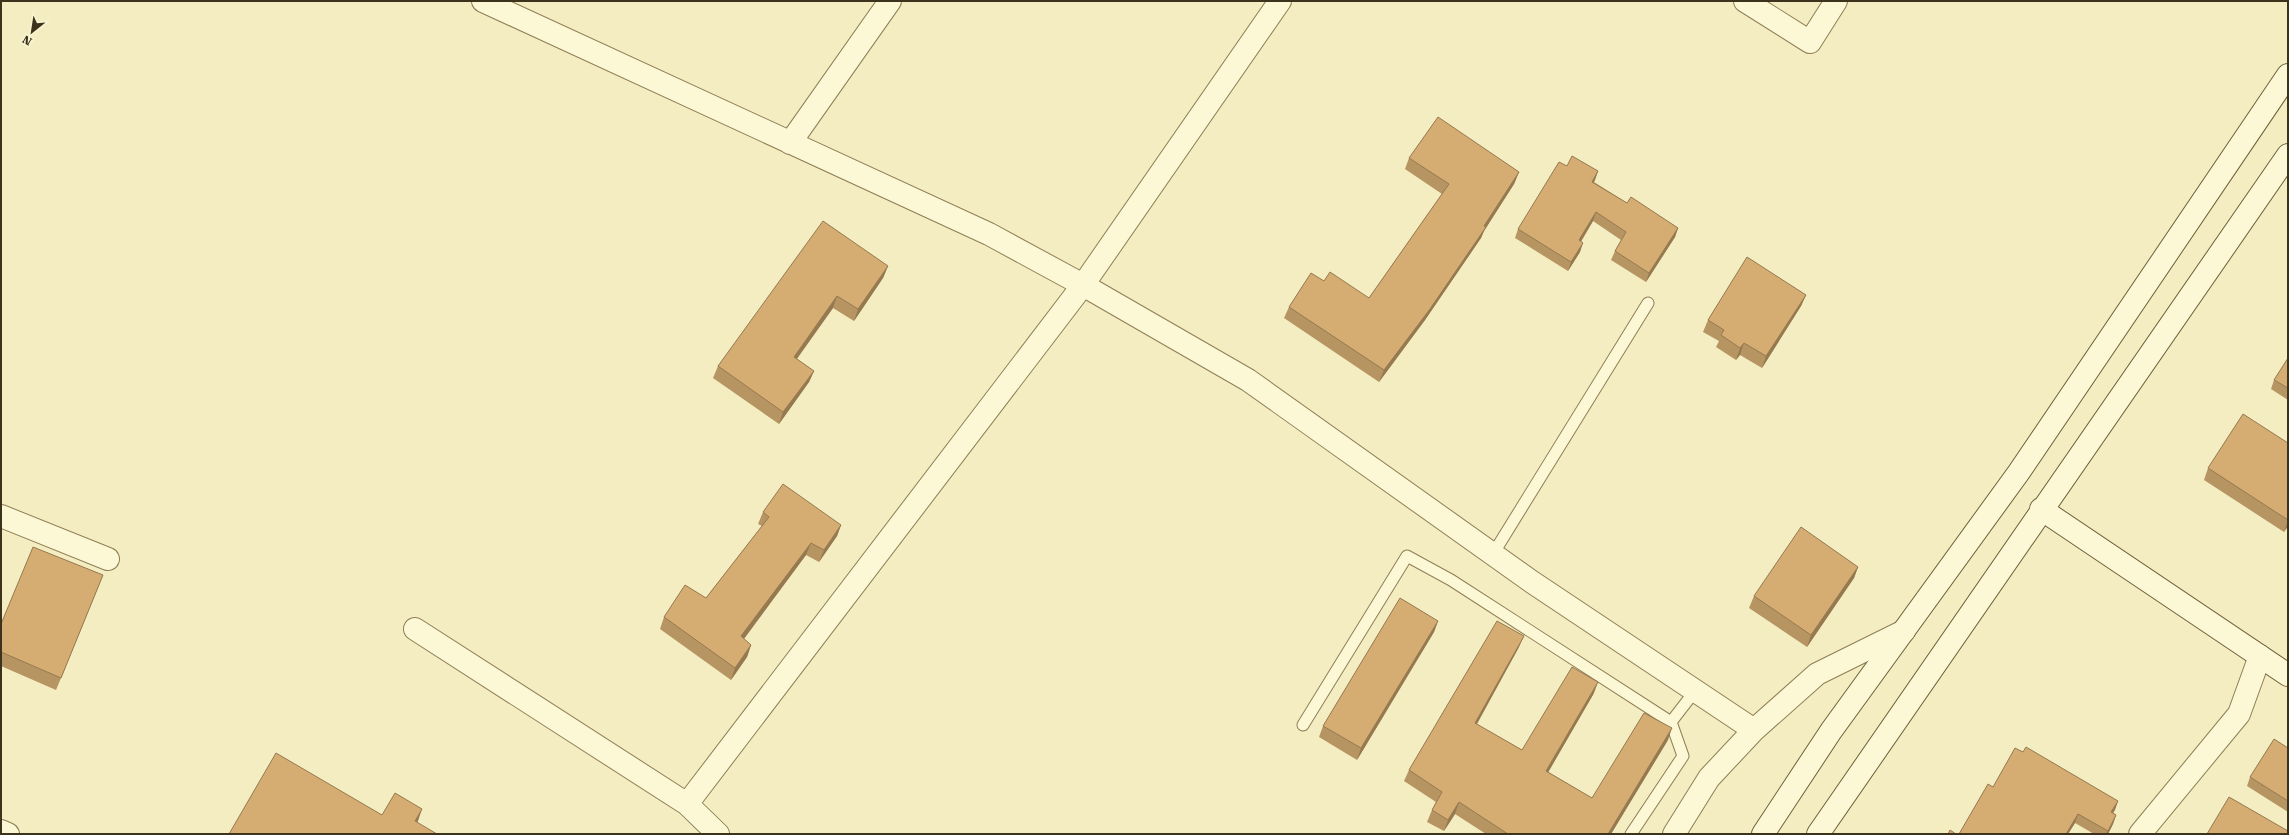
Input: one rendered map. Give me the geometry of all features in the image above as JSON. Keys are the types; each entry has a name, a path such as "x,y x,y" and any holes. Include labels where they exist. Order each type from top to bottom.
{"street":[{"path":"483,1 989,234 1083,285 1248,380 1494,554 1754,730"},
{"path":"790,143 890,1"},
{"path":"687,804 1083,285 1280,1"},
{"path":"1746,1 1810,42 1836,1"},
{"path":"1763,834 1831,731 2019,472 2288,75"},
{"path":"1818,834 2288,155"},
{"path":"2042,509 2288,676"},
{"path":"1,516 108,559"},
{"path":"415,629 687,804 718,834"},
{"path":"1674,834 1709,778 1754,730 1817,674 1904,631"},
{"path":"2140,834 2239,714 2260,656"},
{"path":"1,831 8,834"}],"lane":[{"path":"1494,554 1648,303"},
{"path":"1303,724 1408,556 1451,580 1671,722 1683,756 1631,834"},
{"path":"1671,722 1695,691"}],"building":[{"path":"1438,117 1519,172 1484,226 1486,227 1430,309 1384,370 1289,307 1311,273 1324,281 1330,272 1369,298 1449,184 1409,158"},
{"path":"1572,156 1598,171 1592,182 1627,203 1631,197 1678,228 1649,273 1615,251 1626,232 1596,212 1579,240 1583,243 1571,262 1518,229 1559,162 1567,166"},
{"path":"823,221 888,266 858,309 837,296 794,357 814,371 783,412 718,366"},
{"path":"1747,257 1806,295 1766,356 1744,343 1740,348 1721,335 1724,330 1708,320"},
{"path":"2288,358 2288,388 2274,380"},
{"path":"2243,414 2288,443 2288,520 2208,468"},
{"path":"783,484 841,525 824,550 811,543 741,636 751,645 735,668 664,617 685,585 706,598 769,517 763,512"},
{"path":"1801,527 1858,567 1811,635 1754,596"},
{"path":"33,547 103,575 61,678 1,652 1,624"},
{"path":"1400,598 1438,621 1361,748 1323,726"},
{"path":"1497,621 1524,636 1475,723 1522,750 1572,667 1598,682 1546,771 1592,798 1644,713 1672,728 1608,834 1508,834 1459,802 1448,820 1432,810 1442,792 1409,770"},
{"path":"2274,739 2288,748 2288,801 2250,777"},
{"path":"2026,747 2118,801 2111,812 2116,815 2108,831 2078,814 2066,834 1959,834 1988,784 1993,787 2015,748 2023,752"},
{"path":"276,753 382,815 395,793 422,809 415,821 437,834 229,834"},
{"path":"2229,797 2288,831 2288,834 2207,834"},
{"path":"1950,830 1956,834 1948,834"}]}
